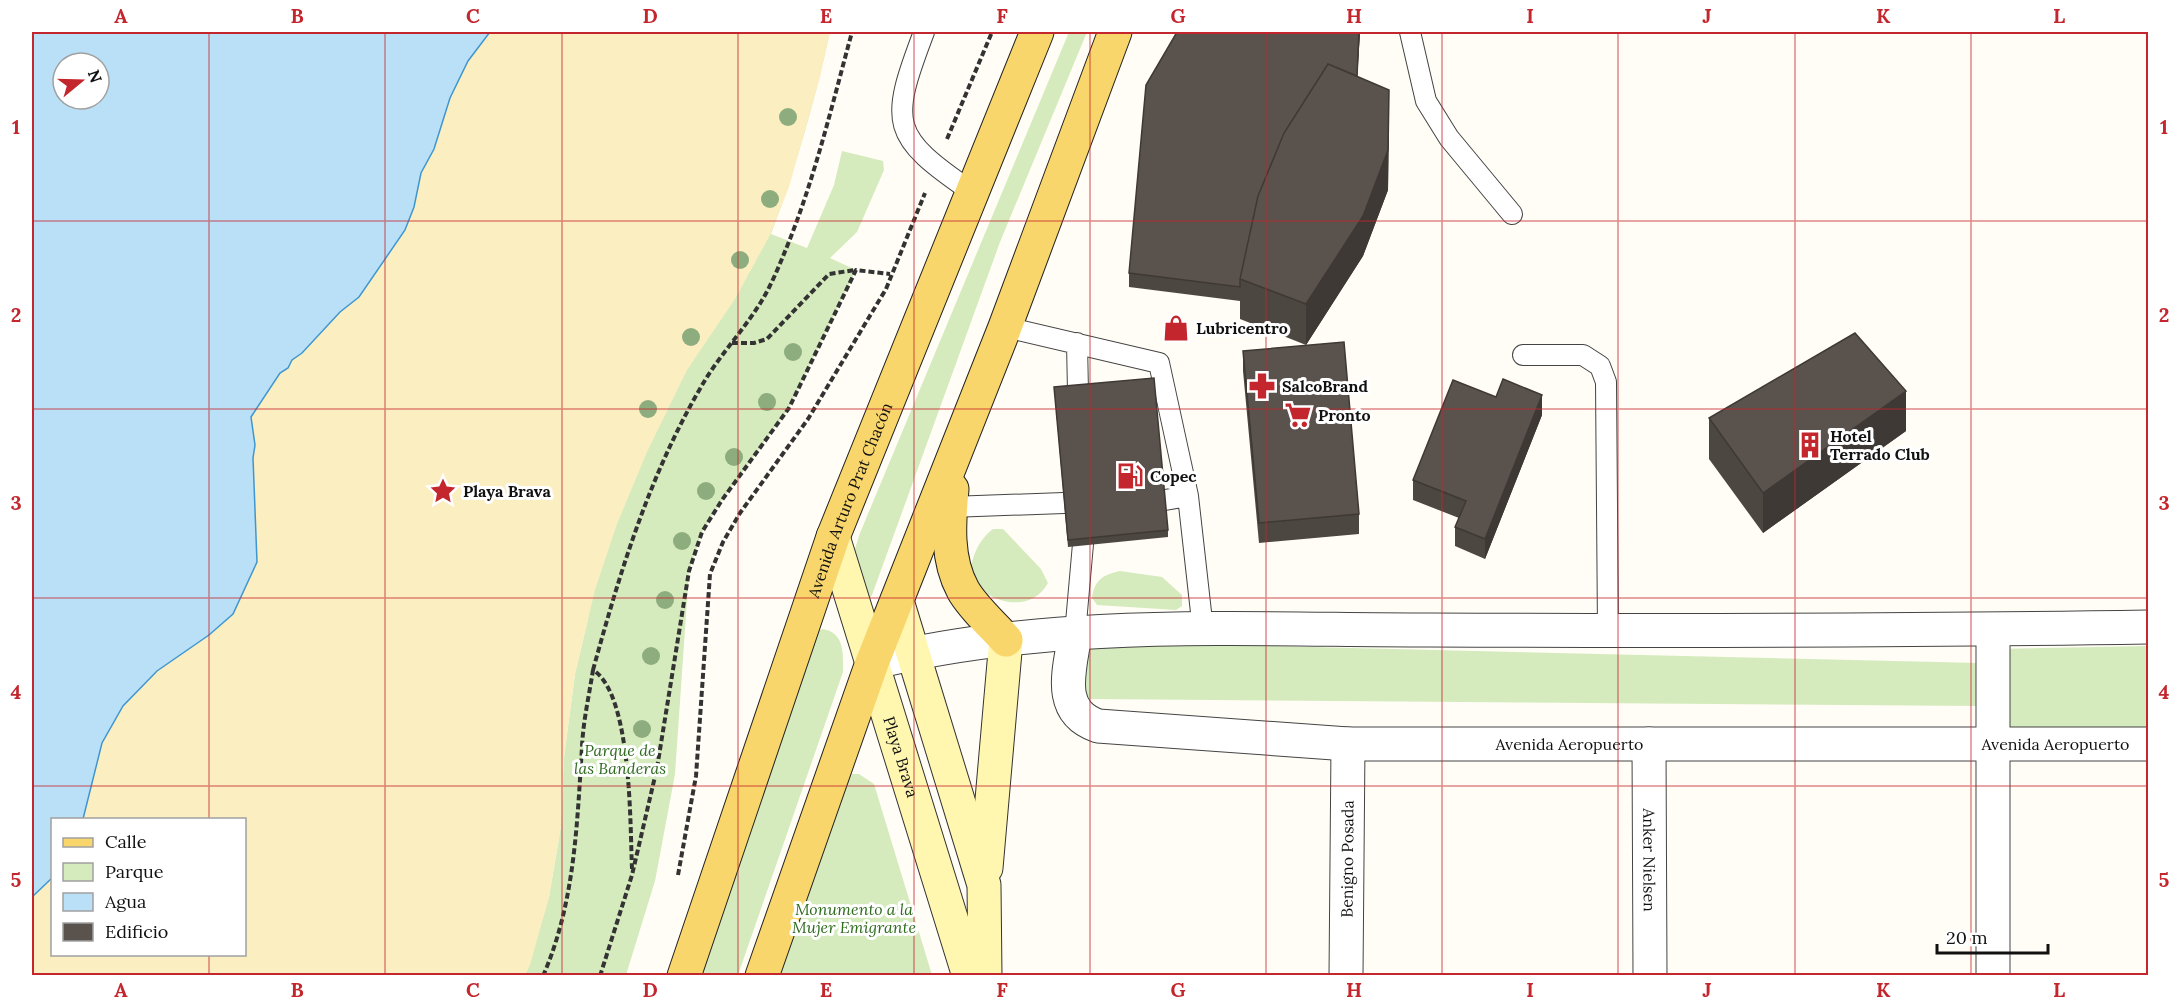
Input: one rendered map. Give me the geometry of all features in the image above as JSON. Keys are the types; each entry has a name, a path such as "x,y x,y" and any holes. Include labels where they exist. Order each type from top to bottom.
{"main road":[{"name":"Avenida Arturo Prat Chacón","path":"684,975 833,537 1037,32"},
{"path":"762,975 872,663 1005,327 1116,34"},
{"path":"954,455 948,529 952,560 963,591 1006,640"}],"street":[{"name":"Playa Brava","path":"833,537 969,975"},
{"path":"897,601 984,885"},
{"path":"872,663 913,653 1006,640 1075,634 1203,630 1993,630 2148,627"},
{"path":"1992,975 1993,630"},
{"name":"Avenida Aeropuerto","path":"1075,634 1067,692 1073,706 1085,722 1098,726 1347,744 2148,744"},
{"path":"985,975 984,885 1006,640"},
{"name":"Benigno Posada","path":"1346,975 1347,744"},
{"name":"Anker Nielsen","path":"1649,744 1650,975"}],"lane":[{"path":"924,32 903,98 902,124 909,140 936,167 972,192"},
{"path":"1410,32 1426,101 1449,138 1512,214"},
{"path":"1005,327 1159,363 1188,496 1203,630"},
{"path":"1077,343 1078,392"},
{"path":"1523,355 1583,355 1600,366 1606,382 1608,631"},
{"path":"1165,500 1188,496"},
{"path":"950,507 1064,503"},
{"path":"1075,634 1083,544"}],"path":[{"path":"543,975 562,925 579,810 582,745 593,670 616,583 639,515 678,428 702,385 761,301 786,249 815,170 852,32"},
{"path":"676,883 696,776 710,574 723,542 808,419 886,289 890,274 992,32"},
{"path":"731,343 753,343 766,339 829,274 856,270 890,274"},
{"path":"600,975 632,876 657,768 689,571 702,532 722,500 789,408 856,270"},
{"path":"593,670 603,676 611,694 627,759 632,876"}],"green space":[{"name":"Parque de las Banderas","path":"830,32 804,134 771,234 807,248 834,185 842,151 883,161 884,170 857,232 830,258 856,270 789,408 722,500 702,532 689,571 675,774 655,881 626,975 525,976 549,897 561,826 564,757 575,674 588,619 564,599"},
{"path":"1069,32 1087,32 1000,242 872,595 866,604 853,555 860,533"},
{"path":"993,529 1003,529 1041,569 1048,583 1031,599 1009,602 998,599 977,587 969,578 976,550"},
{"path":"1120,571 1162,577 1182,595 1182,606 1176,610 1097,605 1092,598 1095,586 1104,576"},
{"path":"822,629 830,631 839,639 843,672 738,975 699,976 813,635"},
{"path":"1082,644 1224,645 1980,663 1979,706 1090,699 1086,696"},
{"path":"2148,646 2148,736 1993,744 1996,649"},
{"name":"Monumento a la Mujer Emigrante","path":"847,774 859,774 874,784 932,975 773,976"}],"sand":[{"name":"Playa Brava","path":"490,32 830,32 820,77 789,187 770,235 735,299 687,370 647,452 617,524 595,590 575,674 564,757 561,826 549,897 530,965 525,975 32,976 32,897 51,879 51,956 246,956 246,818 83,818 102,743 123,706 157,671 209,635 233,614 255,445 251,417 280,373 288,368 292,360 302,353 340,312 359,297 405,230 414,207 421,173 434,149 450,99 468,61"}],"water":[{"path":"32,32 490,32 468,61 450,98 434,149 421,173 414,207 405,230 359,297 340,312 302,353 292,360 288,368 280,373 251,417 255,445 253,458 257,562 233,614 209,635 157,671 123,706 102,743 83,818 51,818 51,879 32,897"}],"building":[{"path":"1177,32 1359,32 1357,76 1328,64 1284,133 1258,196 1240,287 1129,273 1146,85"},
{"path":"1328,64 1389,90 1388,150 1363,216 1306,304 1240,279 1258,196 1284,133"},
{"path":"1855,333 1906,391 1763,493 1709,418"},
{"name":"Pronto","path":"1344,342 1359,514 1259,523 1243,351"},
{"path":"1154,378 1168,530 1068,540 1054,387"},
{"path":"1503,379 1542,395 1485,539 1455,527 1466,501 1413,480 1453,380 1496,397"}],"place":[{"name":"Lubricentro","path":"1176,328"},
{"name":"SalcoBrand","path":"1262,386"},
{"name":"Pronto","path":"1298,415"},
{"name":"Hotel Terrado Club","path":"1810,445"},
{"name":"Copec","path":"1130,476"},
{"name":"Playa Brava","path":"443,491"}]}
